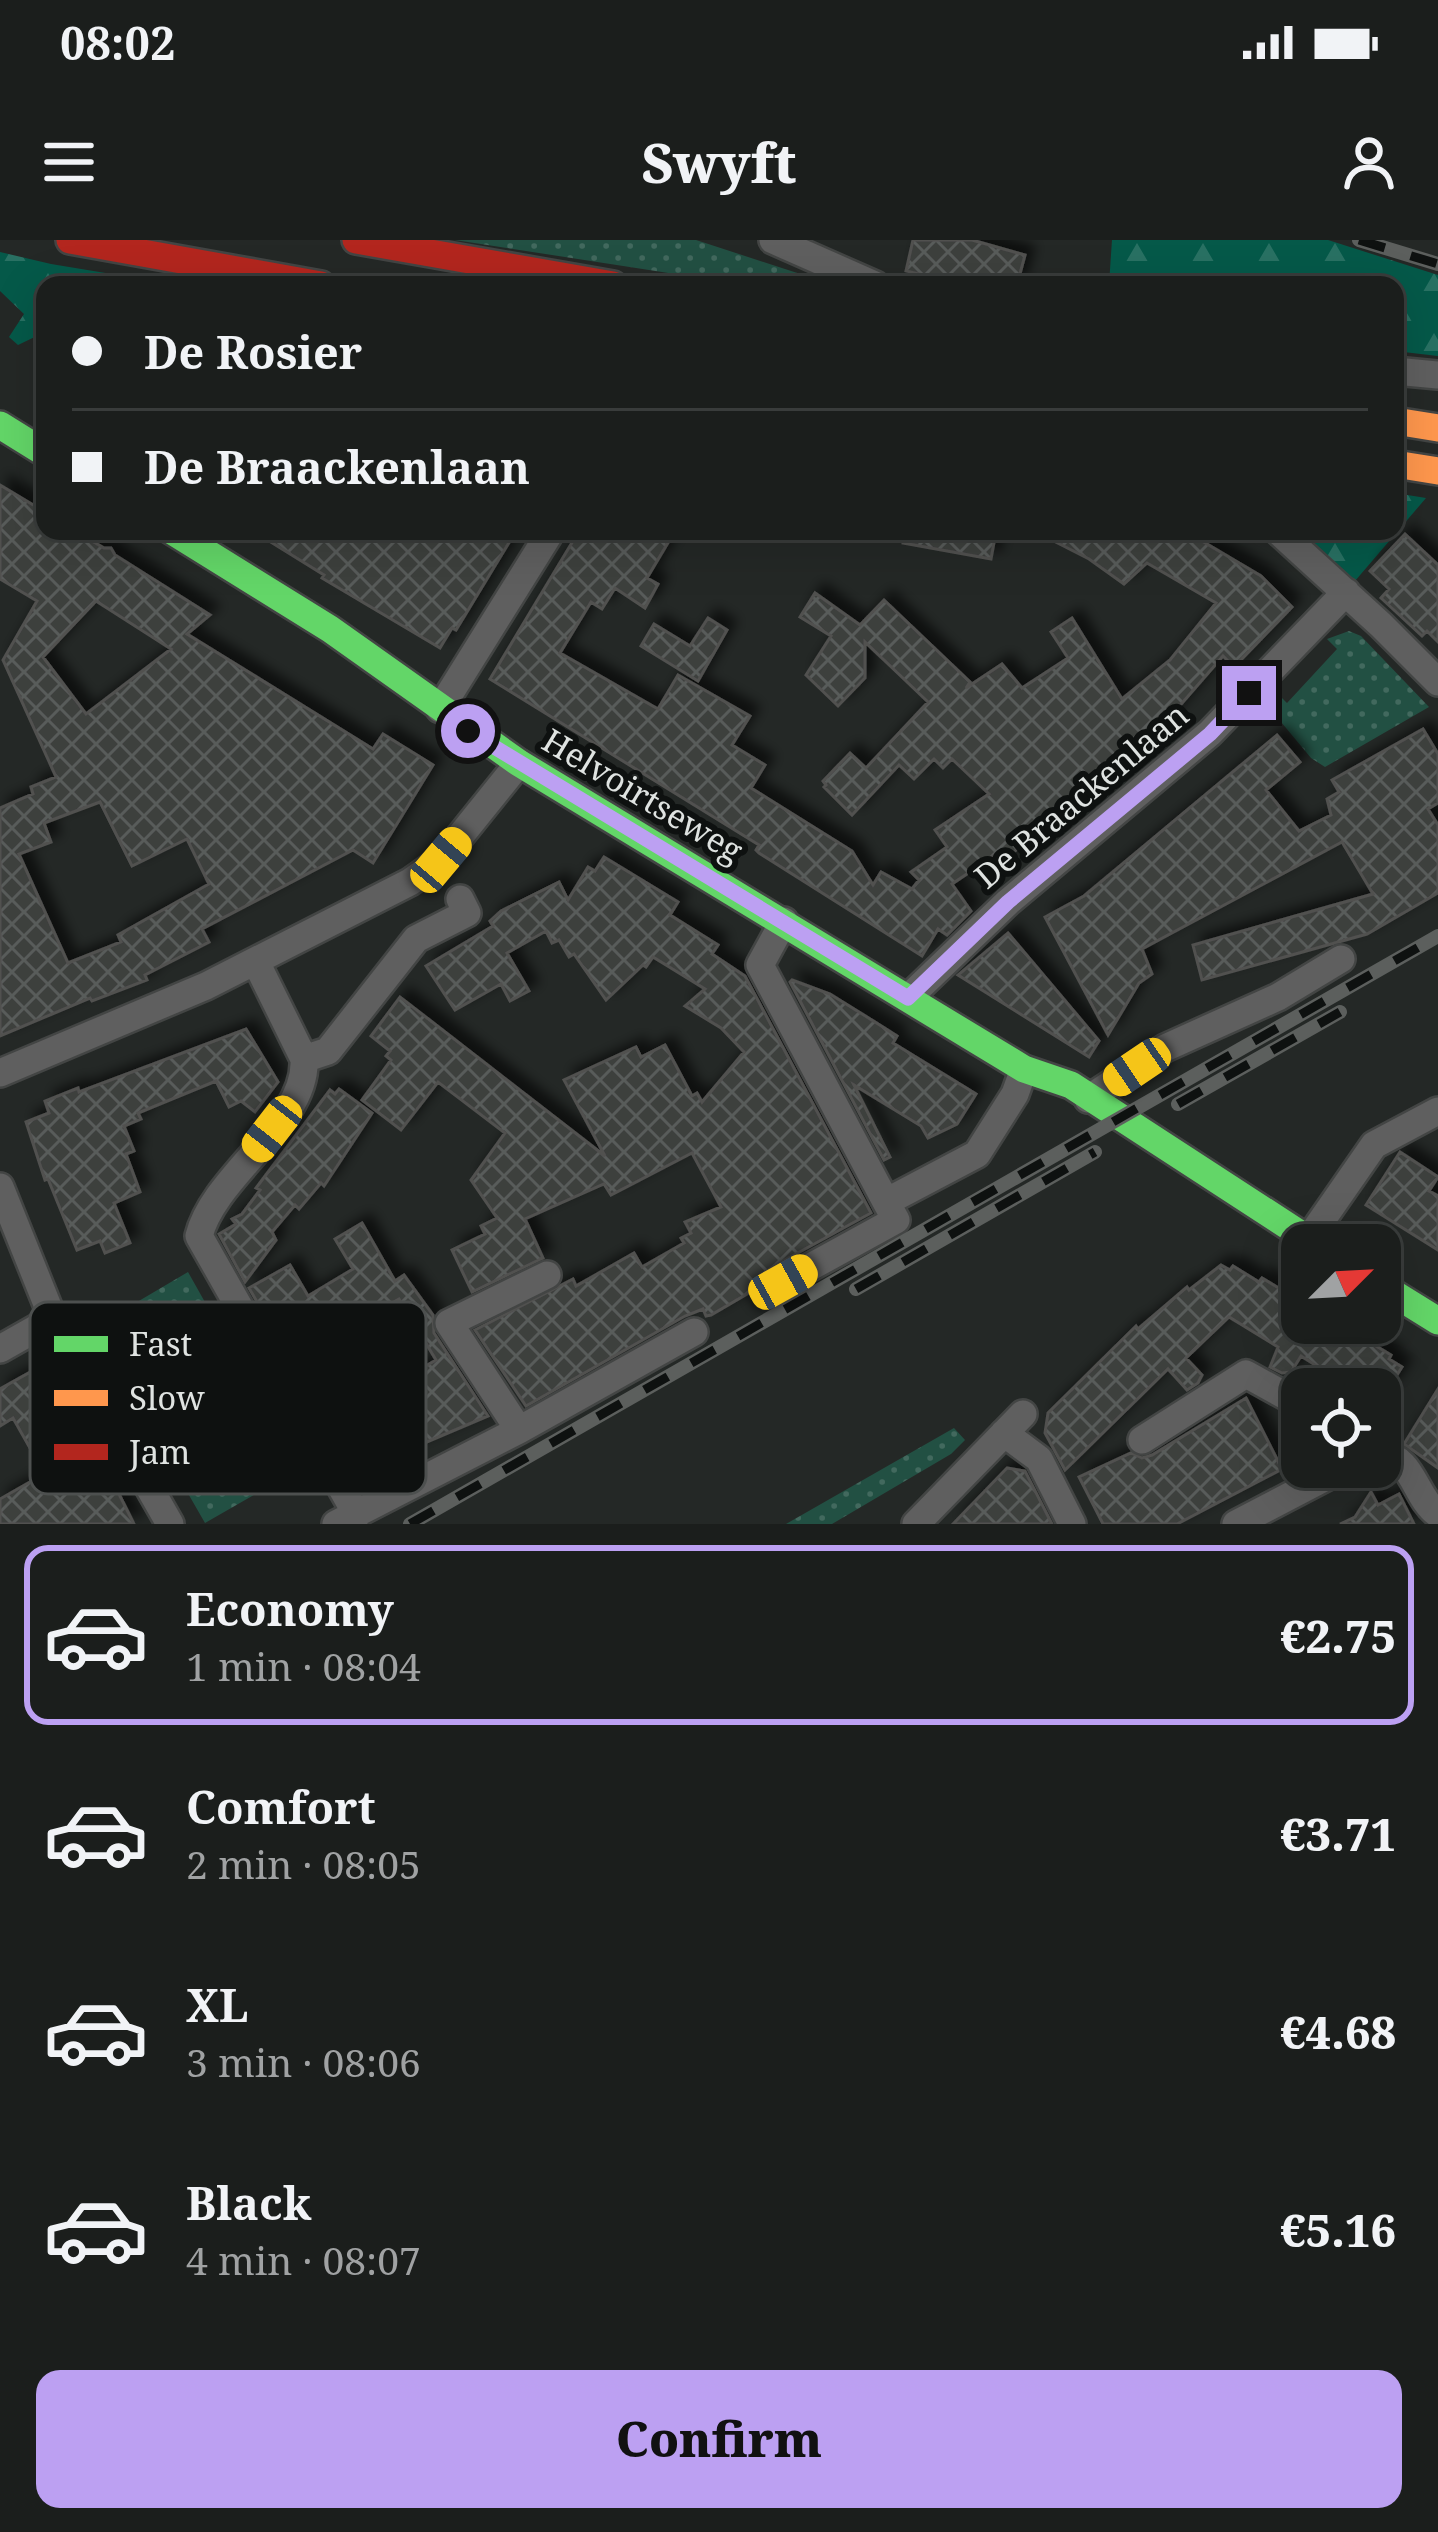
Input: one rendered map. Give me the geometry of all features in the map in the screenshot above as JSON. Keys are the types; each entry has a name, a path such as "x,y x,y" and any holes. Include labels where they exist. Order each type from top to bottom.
{"main road":[{"path":"70,240 271,276"},
{"path":"356,240 562,276"},
{"path":"1404,422 1438,428"},
{"path":"0,424 36,446"},
{"path":"1404,465 1438,471"},
{"name":"Helvoirtseweg","path":"187,540 330,629 519,763 778,933 908,998 1024,1070 1062,1109 1281,1233"},
{"name":"Helvoirtseweg","path":"1024,1070 1071,1085 1281,1230"},
{"path":"1401,1298 1438,1322"},
{"path":"1401,1321 1438,1345"}],"street":[{"path":"773,240 855,276"},
{"path":"1404,372 1438,375"},
{"path":"440,709 545,540"},
{"path":"1288,540 1438,682"},
{"name":"De Braackenlaan","path":"908,998 1008,902 1210,734 1346,592"},
{"path":"0,1073 171,1003 368,906 441,860 519,763"},
{"path":"304,1060 328,1051 416,939 467,913 460,899"},
{"path":"778,933 760,965 896,1220 783,1282"},
{"path":"1088,1099 1166,1048 1278,997 1342,959"},
{"path":"233,1302 199,1236 204,1214 296,1095 305,1074 304,1060 256,962"},
{"path":"886,1202 977,1154 1015,1094 1024,1070"},
{"path":"1325,1224 1374,1145 1438,1111"},
{"path":"0,1187 46,1302"},
{"path":"519,1430 449,1323 548,1275"},
{"path":"0,1348 30,1332"},
{"path":"426,1479 694,1332"},
{"path":"1142,1440 1246,1374 1281,1393"},
{"path":"916,1524 1014,1424 1039,1459 1072,1524"},
{"path":"1401,1462 1427,1506 1438,1514"},
{"path":"1236,1524 1305,1488"},
{"path":"153,1494 170,1524"},
{"path":"347,1520 397,1494"}],"green space":[{"path":"455,240 696,240 806,276 688,276"},
{"path":"1112,240 1328,240 1438,275 1438,356 1404,352 1404,276 1110,276"},
{"path":"0,252 124,276 36,276 36,336 18,345 9,337 24,314 0,291"},
{"path":"1404,494 1426,498 1404,524"},
{"path":"1309,540 1390,540 1355,581"},
{"path":"1349,631 1361,636 1429,707 1325,767 1311,758 1266,704 1277,693 1287,703 1337,649 1327,639"},
{"path":"188,1272 205,1302 137,1302"},
{"path":"954,1428 965,1440 951,1454 832,1524 786,1524"},
{"path":"188,1494 255,1494 205,1523"}],"building":[{"path":"913,240 972,240 1025,255 1019,276 927,276 906,271"},
{"path":"0,485 36,507 36,540 90,540 111,548 210,615 187,634 373,749 383,734 433,765 373,863 353,850 202,929 209,942 145,975 147,980 0,1036 0,808 33,794 31,787 56,777 3,660 37,601 0,579","holes":["96,601 171,649 86,714 43,657","100,802 132,866 187,839 209,884 118,935 121,942 68,963 19,854 51,842 44,823"]},
{"path":"1404,535 1438,565 1438,642 1427,631 1422,636 1381,598 1389,589 1370,571"},
{"path":"268,540 511,540 440,648 322,578 324,575"},
{"path":"574,540 670,540 647,578 658,584 645,608 615,588 602,609 591,602 560,653 658,709 678,675 750,716 732,745 765,765 751,788 852,851 873,885 881,872 912,889 919,880 911,872 947,847 935,830 989,794 952,759 943,768 934,759 914,779 899,765 852,815 824,787 823,781 850,753 866,768 928,702 865,642 865,678 838,706 806,675 831,636 800,617 815,593 860,625 884,600 970,682 966,688 1002,664 1022,688 1068,658 1051,632 1072,618 1122,699 1170,660 1216,603 1147,563 1124,584 1052,540 1200,540 1261,576 1292,607 1234,667 1223,656 1150,740 1004,860 998,853 952,884 971,911 947,935 938,929 922,956 759,853 759,845 490,679"},
{"path":"903,540 994,540 991,559"},
{"path":"708,618 727,630 698,681 641,646 654,624 690,646"},
{"path":"1423,729 1438,754 1438,803 1428,809 1438,825 1438,893 1367,934 1202,980 1193,945 1373,894 1342,842 1142,949 1152,974 1139,983 1108,1035 1045,917 1084,896 1277,735 1300,762 1266,790 1299,831 1331,815 1327,799 1339,792 1332,780"},
{"path":"604,857 678,902 670,915 718,945 712,954 745,976 871,1213 774,1266 754,1280 759,1287 711,1315 706,1316 703,1309 685,1316 526,1406 475,1330 573,1279 576,1286 634,1253 642,1267 684,1243 681,1238 691,1233 685,1222 721,1207 692,1153 611,1195 604,1184 525,1219 543,1258 472,1292 452,1250 485,1234 481,1226 497,1218 471,1180 505,1133 438,1082 401,1130 362,1100 391,1060 386,1056 390,1051 371,1036 400,997 605,1156 564,1080 636,1047 641,1057 665,1045 692,1096 697,1093 702,1102 744,1052 721,1028 685,1006 705,989 653,957 606,1000 574,954 569,957 559,940 552,943 546,931 507,953 529,991 510,1001 501,984 455,1010 426,966 493,926 490,921 501,911 559,882 568,900 588,867 595,871"},
{"path":"1008,933 1099,1041 1089,1057 958,975"},
{"path":"792,980 830,994 897,1036 893,1043 976,1094 957,1124 928,1138 921,1126 854,1085 890,1157 884,1160"},
{"path":"246,1029 278,1082 255,1112 241,1101 229,1107 216,1081 138,1113 141,1119 124,1126 134,1151 126,1154 140,1192 114,1203 130,1243 105,1253 100,1241 77,1250 45,1180 26,1122 49,1113 45,1101"},
{"path":"339,1089 372,1113 324,1186 321,1183 299,1209 295,1205 272,1232 276,1240 245,1282 219,1234 236,1224 232,1219 242,1214 260,1190 256,1188 330,1090 335,1094"},
{"path":"1400,1152 1438,1177 1429,1191 1438,1196 1438,1250 1401,1224 1366,1205"},
{"path":"362,1223 395,1281 404,1275 424,1302 257,1302 249,1288 290,1265 308,1296 353,1269 335,1239"},
{"path":"1221,1265 1230,1270 1233,1266 1281,1289 1281,1344 1373,1344 1402,1367 1320,1368 1301,1356 1294,1368 1281,1368 1281,1372 1270,1367 1278,1347 1229,1317 1186,1358 1202,1375 1198,1383 1187,1390 1168,1369 1065,1470 1045,1433 1048,1413 1136,1326 1138,1329 1187,1287 1189,1290"},
{"path":"426,1305 433,1315 434,1333 488,1416 426,1442 426,1366 436,1360 426,1344"},
{"path":"30,1372 30,1448 13,1418 0,1426 0,1389"},
{"path":"1438,1389 1438,1468 1404,1444"},
{"path":"1246,1398 1281,1470 1177,1524 1103,1524 1079,1477 1131,1453 1142,1458"},
{"path":"1007,1468 1025,1471 1052,1524 953,1524"},
{"path":"30,1482 30,1494 119,1494 134,1524 0,1524 0,1499"},
{"path":"1371,1492 1378,1505 1399,1494 1414,1524 1340,1524 1355,1517"}],"railway":[{"path":"1359,240 1438,264"},
{"path":"410,1524 1438,936"},
{"path":"1178,1104 1340,1012"},
{"path":"856,1289 1095,1152"}],"traffic: fast":[{"path":"0,425 36,447"},
{"path":"187,540 330,629 519,763 1024,1069 1071,1085 1285,1224"},
{"path":"1401,1298 1438,1321"}],"traffic: slow":[{"path":"1404,422 1438,428"},
{"path":"1404,465 1438,471"}],"traffic: jam":[{"path":"70,240 271,276"},
{"path":"356,240 562,276"}],"route":[{"path":"468,731 908,998 1008,902 1210,734 1249,693"}]}
